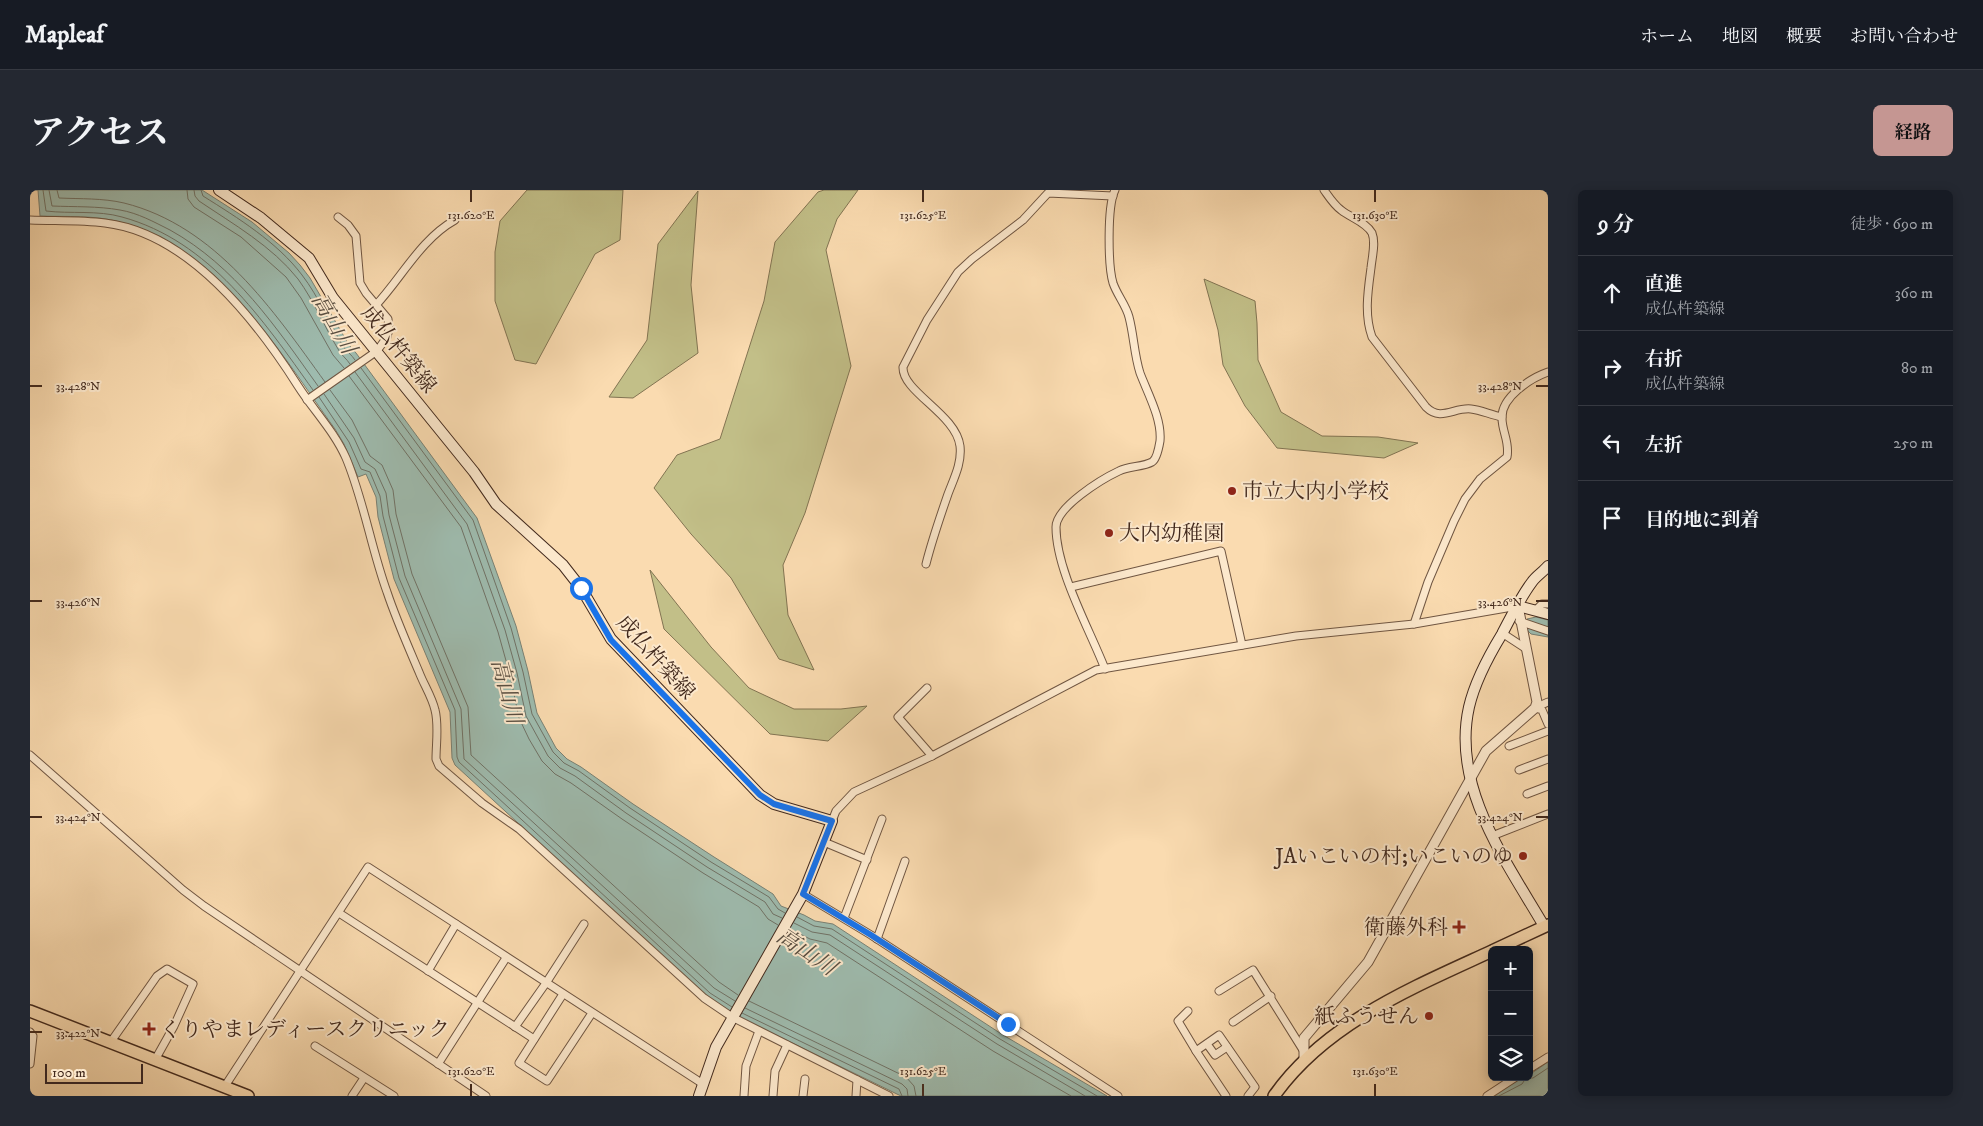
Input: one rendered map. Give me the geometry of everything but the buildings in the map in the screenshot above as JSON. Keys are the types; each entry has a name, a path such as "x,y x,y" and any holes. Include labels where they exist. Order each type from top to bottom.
{"main road":[{"name":"成仏杵築線","path":"219,190 261,218 309,258 333,298 474,472 496,504 571,575 581,588 611,640 632,664 760,795 774,804 832,821"},
{"path":"1502,946 1546,926 1492,836 1469,779 1465,744 1466,723 1469,706 1481,672 1533,580 1548,566"},
{"path":"1518,606 1548,614"},
{"path":"699,1096 716,1047 803,894 832,821"},
{"path":"1274,1096 1304,1062 1334,1035 1367,1012 1488,952"},
{"path":"30,1011 248,1096"}],"street":[{"path":"1324,190 1338,207 1366,226 1372,233 1374,241 1368,295 1372,336 1426,407 1432,413 1444,415 1460,409 1470,409 1502,417"},
{"path":"926,564 931,544 959,465 960,456 958,437 951,425 912,386 903,373 903,367 926,320 958,272 1023,220 1048,193 1114,193 1110,217 1110,270 1114,286 1126,306 1130,320 1134,352 1159,427 1160,442 1153,462 1119,471 1097,485 1066,507 1056,524 1060,559 1105,669"},
{"path":"307,400 377,351 387,337 388,319 360,284 356,236 348,225 338,217"},
{"path":"30,220 106,223 140,233 172,248 210,276 231,296 280,359 307,400 331,429 346,458 374,545 386,590 436,711 436,759 439,766 482,803 519,829 704,998 732,1017 758,1031 889,1096"},
{"path":"376,305 405,267 443,226 455,220"},
{"path":"1414,624 1428,582 1465,500 1480,479 1504,460 1507,455 1508,445 1502,417 1504,406 1508,400 1529,382 1548,372"},
{"path":"1071,587 1220,551 1242,645"},
{"path":"1536,610 1542,604 1548,604"},
{"path":"832,821 836,811 854,792 932,756 1096,670 1242,645 1343,630 1414,624 1518,606 1537,702 1535,708"},
{"path":"1520,622 1548,631"},
{"path":"1502,633 1525,648"},
{"path":"927,688 898,716 932,756"},
{"path":"1304,1062 1304,1038 1368,962 1486,751 1535,708 1548,702"},
{"path":"1535,708 1542,710 1548,724"},
{"path":"1508,746 1548,731"},
{"path":"30,754 183,890 300,972 486,1096"},
{"path":"1519,770 1548,759"},
{"path":"1527,794 1548,786"},
{"path":"1492,836 1548,814"},
{"path":"844,918 882,819"},
{"path":"824,842 867,860"},
{"path":"877,939 905,862"},
{"path":"225,1086 368,867 703,1084"},
{"path":"803,894 877,939 1118,1096"},
{"path":"339,913 534,1039"},
{"path":"428,971 456,924"},
{"path":"515,1027 584,924"},
{"path":"438,1064 506,958"},
{"path":"110,1043 157,976 167,968 193,984 174,1026 155,1060"},
{"path":"1219,991 1253,970 1303,1048 1304,1062"},
{"path":"563,994 519,1063 547,1081 592,1013"},
{"path":"1232,1022 1271,996"},
{"path":"1188,1011 1178,1021 1226,1096"},
{"path":"744,1096 746,1066 758,1031"},
{"path":"30,1032 33,1036 30,1064"},
{"path":"1196,1051 1219,1035 1255,1087 1248,1096"},
{"path":"1207,1044 1215,1056 1227,1047"},
{"path":"773,1096 775,1071 786,1045"},
{"path":"315,1046 394,1096"},
{"path":"1533,1066 1548,1057"},
{"path":"352,1096 364,1078"},
{"path":"803,1096 805,1079"},
{"path":"856,1096 857,1080"},
{"path":"1487,1096 1510,1081"}],"shaded area":[{"path":"527,190 623,190 620,240 595,254 536,364 515,360 495,301 495,252 500,221"},
{"path":"824,190 858,190 837,219 826,250 851,366 805,513 783,565 788,615 814,670 779,659 731,578 691,534 654,488 677,455 720,439 764,301 775,242 818,192"},
{"path":"698,191 691,285 698,353 633,398 609,397 647,340 658,244"},
{"path":"1204,279 1255,301 1258,360 1281,412 1322,436 1378,437 1418,443 1384,458 1277,448 1245,406 1223,365 1218,330"},
{"path":"650,570 711,647 749,688 794,709 841,709 867,706 828,741 770,734 664,629"}],"water":[{"name":"高山川","path":"38,190 202,190 252,222 289,253 310,278 349,345 477,518 516,626 537,713 556,748 567,759 633,804 773,894 781,906 815,921 833,924 1003,1035 1107,1096 901,1096 739,1017 707,997 455,765 452,758 450,712 394,579 378,517 376,497 366,474 358,477 344,444 335,429 269,336 217,278 187,254 155,235 120,222 91,217 40,216"},
{"path":"1536,617 1548,620 1548,637 1531,634 1527,630 1527,619"},
{"path":"1548,1062 1548,1096 1489,1096 1516,1081 1533,1081 1533,1072"}],"place":[{"name":"市立大内小学校","path":"1232,491"},
{"name":"大内幼稚園","path":"1109,533"},
{"name":"JAいこいの村;いこいのゆ","path":"1523,856"},
{"name":"衛藤外科","path":"1459,927"},
{"name":"紙ふうせん","path":"1429,1016"},
{"name":"くりやまレディースクリニック","path":"149,1029"}],"route":[{"path":"581,588 611,640 760,795 774,804 832,821 803,894 871,935 1008,1024"}]}
